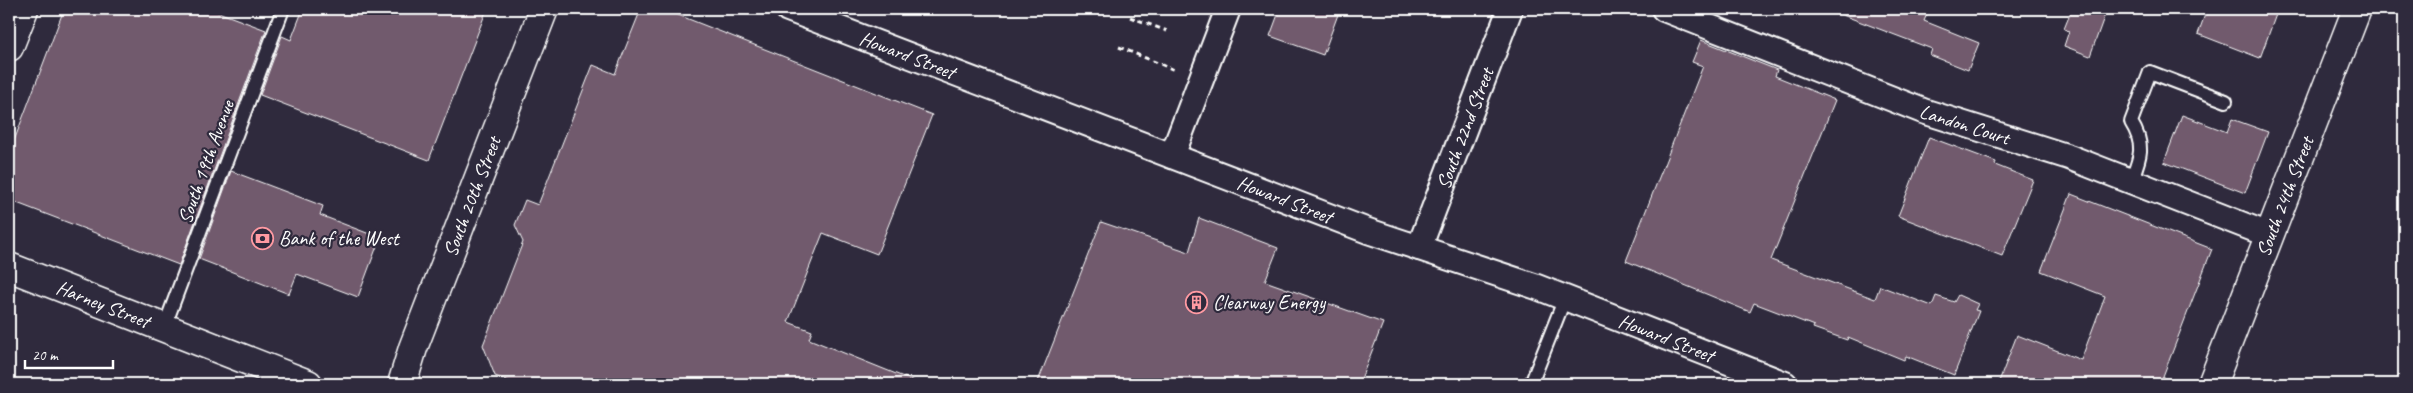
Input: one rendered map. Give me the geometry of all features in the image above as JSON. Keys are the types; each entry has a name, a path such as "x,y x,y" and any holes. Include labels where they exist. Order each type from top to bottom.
{"main road":[{"path":"9,47 24,9"},
{"name":"South 20th Street","path":"402,384 413,348 544,9"},
{"name":"South 24th Street","path":"2212,384 2357,9"},
{"name":"Harney Street","path":"9,268 308,384"}],"street":[{"name":"Howard Street","path":"788,9 1368,231 1565,298 1784,384"},
{"path":"1172,156 1228,9"},
{"name":"South 22nd Street","path":"1419,248 1510,9"},
{"name":"Landon Court","path":"1664,9 1923,111 2069,157 2269,235"}],"lane":[{"name":"South 19th Avenue","path":"164,328 283,9"},
{"path":"2131,181 2141,155 2139,135 2131,122 2150,72 2226,101"},
{"path":"1531,384 1565,298"}],"path":[{"path":"1130,17 1167,31"},
{"path":"1119,47 1178,71"}],"building":[{"path":"64,9 210,9 266,30 179,265 9,200 9,154"},
{"path":"303,9 487,9 429,160 260,95 282,36 291,40"},
{"path":"641,9 663,9 932,115 877,254 823,233 788,322 812,331 809,339 921,384 516,384 495,376 483,345 523,242 515,225 525,200 538,205 593,65 615,74"},
{"path":"1280,9 1340,9 1323,55 1270,36"},
{"path":"1832,9 1915,9 1927,14 1924,21 1979,43 1968,70 1930,55 1932,49 1832,11"},
{"path":"2072,9 2107,9 2090,56 2064,46 2069,31 2064,29"},
{"path":"2207,9 2278,9 2260,58 2198,34"},
{"path":"1701,40 1777,70 1775,76 1835,100 1771,260 1875,299 1880,286 1932,306 1936,296 1954,302 1958,295 1978,304 1975,310 1979,311 1954,375 1906,356 1904,360 1848,337 1847,340 1813,328 1814,326 1754,303 1750,312 1626,261 1703,66 1692,62"},
{"path":"2182,115 2227,132 2232,119 2268,132 2245,193 2164,162"},
{"path":"1929,137 1996,162 1995,165 2033,180 2002,256 1898,216"},
{"name":"Bank of the West","path":"231,171 323,206 320,215 380,238 358,297 297,274 289,294 199,259"},
{"path":"2071,194 2212,249 2160,384 1998,384 2017,335 2081,360 2105,296 2041,271"},
{"name":"Clearway Energy","path":"1199,218 1278,248 1265,281 1383,323 1359,384 1037,384 1101,222 1189,252"}],"place":[{"name":"Bank of the West","path":"263,238"},
{"name":"Clearway Energy","path":"1197,302"}]}
